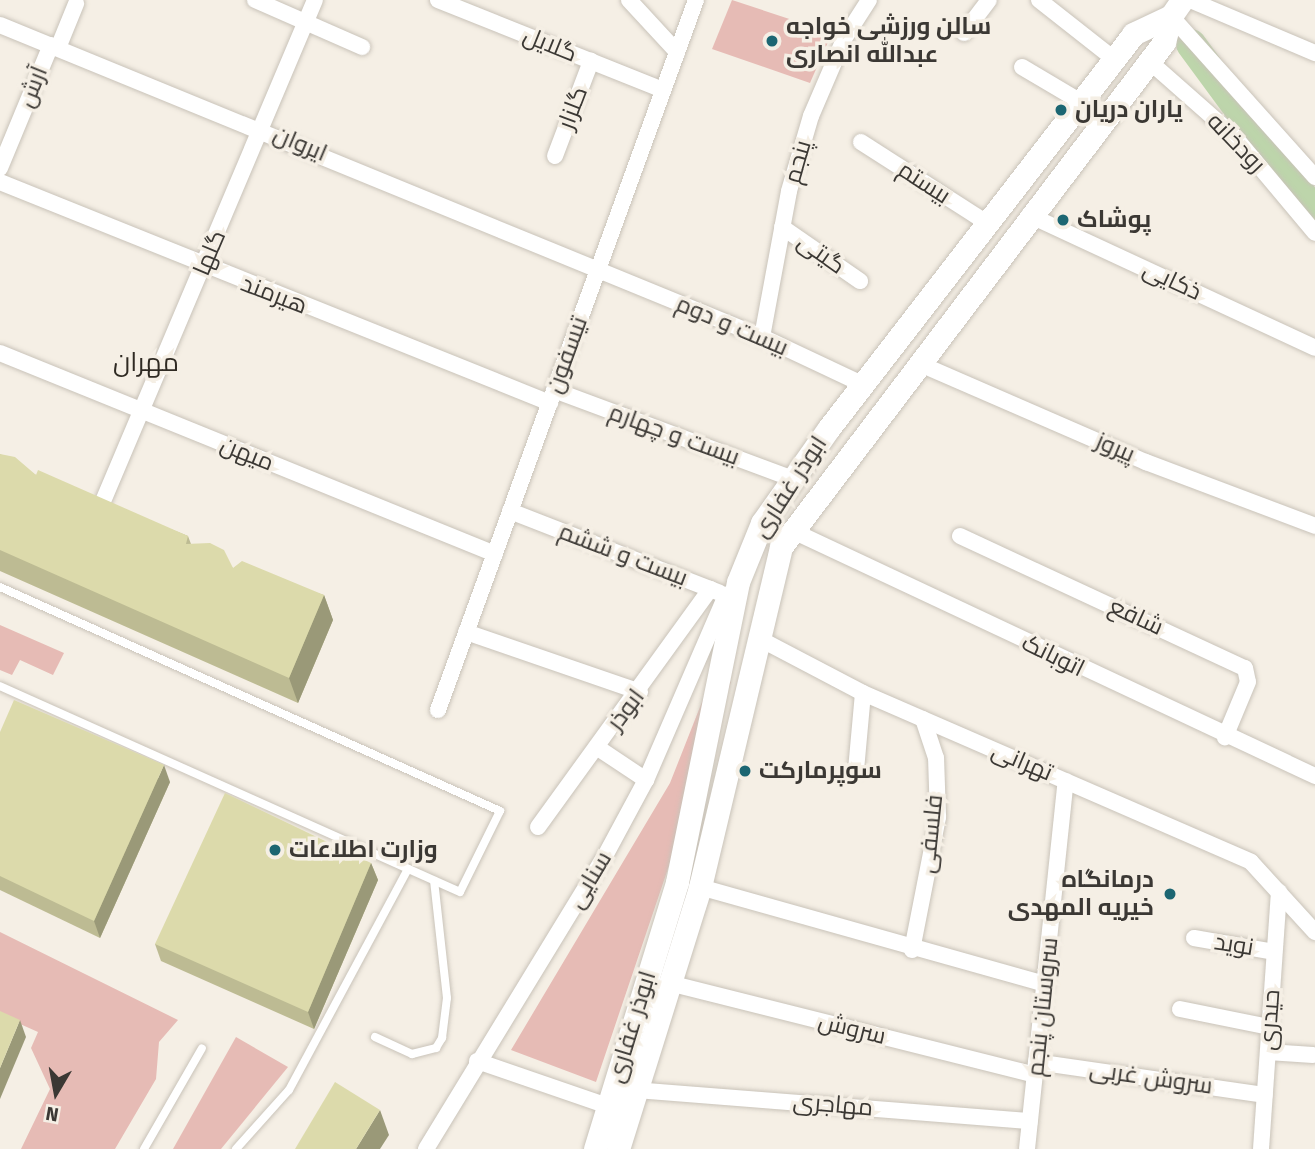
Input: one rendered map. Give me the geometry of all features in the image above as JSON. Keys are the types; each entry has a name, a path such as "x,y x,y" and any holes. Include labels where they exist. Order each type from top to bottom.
{"main road":[{"name":"ابوذر غفاری","path":"595,1149 677,882 730,627 724,595 761,523 987,223 1133,34 1177,8"},
{"name":"ابوذر غفاری","path":"618,1149 700,887 780,547 1029,215 1164,42 1177,8"},
{"path":"730,627 760,639"}],"street":[{"path":"255,0 362,47"},
{"name":"گلها","path":"101,506 144,412 315,0"},
{"name":"گلایل","path":"438,0 663,90"},
{"path":"629,0 677,51"},
{"name":"تیسفون","path":"438,710 696,0"},
{"name":"پنجم","path":"762,337 782,227 811,116 844,39 869,0"},
{"path":"964,33 989,0"},
{"path":"1039,0 1114,59"},
{"path":"1190,0 1315,53"},
{"name":"آرش","path":"0,168 76,4"},
{"name":"رودخانه","path":"1177,8 1314,174"},
{"name":"ایروان","path":"0,24 262,128 598,269"},
{"name":"گلزار","path":"555,156 591,61"},
{"name":"رودخانه","path":"1149,61 1234,136 1315,233"},
{"path":"1022,67 1081,102"},
{"name":"بیستم","path":"861,142 987,223"},
{"name":"هیرمند","path":"0,182 204,267 552,397"},
{"name":"ذکایی","path":"1029,215 1315,348"},
{"name":"گیتی","path":"782,227 860,281"},
{"name":"بیست و دوم","path":"598,269 762,337 864,385"},
{"name":"میهن","path":"0,353 495,554"},
{"name":"پیروز","path":"918,363 1146,462 1315,526"},
{"name":"بیست و چهارم","path":"552,397 793,479"},
{"name":"بیست و ششم","path":"510,511 724,595"},
{"name":"اتوبانک","path":"793,531 1225,737 1315,776"},
{"name":"شافع","path":"960,536 1245,668 1248,682 1225,737"},
{"name":"ابوذر","path":"538,827 640,692 724,595"},
{"name":"سنایی","path":"426,1149 477,1061 605,856 646,780 724,595"},
{"path":"466,632 640,692"},
{"name":"تهرانی","path":"760,639 863,693 1251,862 1315,932"},
{"path":"856,770 863,693"},
{"name":"فلسفی","path":"912,950 938,817 936,758 923,719"},
{"path":"598,748 646,780"},
{"name":"سروستان پنجم","path":"1027,1149 1066,781"},
{"path":"700,887 912,950 1046,984"},
{"name":"حیدری","path":"1261,1149 1279,892"},
{"name":"نوید","path":"1194,939 1275,952"},
{"name":"سروش","path":"669,983 1036,1068"},
{"path":"1180,1009 1269,1027"},
{"path":"1268,1052 1313,1055"},
{"path":"477,1061 608,1106"},
{"name":"سروش غربی","path":"1036,1068 1265,1095"},
{"name":"مهاجری","path":"635,1090 1030,1121"}],"lane":[{"path":"0,587 500,811 460,892 0,686"},
{"path":"236,1149 289,1090 408,869"},
{"path":"375,1037 412,1054 436,1048 442,1038 447,998 434,881"},
{"path":"144,1149 202,1048"}],"shaded area":[{"name":"سالن ورزشی خواجه عبدالله انصاری","path":"732,0 832,33 810,83 712,49"},
{"path":"0,625 64,653 53,675 20,660 12,675 0,670"},
{"path":"715,669 731,682 596,1082 511,1050 670,783"},
{"path":"0,932 178,1020 159,1042 156,1079 115,1149 21,1149 50,1089 31,1048 38,1032 0,1015"},
{"path":"236,1037 288,1067 221,1149 173,1149"}],"building":[{"path":"0,454 15,457 36,475 38,470 188,536 186,544 210,543 224,550 233,568 242,561 324,595 289,678 0,550"},
{"path":"14,700 164,765 94,921 0,876 0,732"},
{"path":"225,793 371,863 308,1012 155,944"},
{"path":"0,1011 20,1020 0,1068"},
{"path":"335,1082 380,1110 356,1149 295,1149"}],"waterway":[{"path":"1191,44 1315,213"}],"place":[{"name":"سالن ورزشی خواجه عبدالله انصاری","path":"772,41"},
{"name":"یاران دریان","path":"1061,110"},
{"name":"پوشاک","path":"1063,220"},
{"name":"سوپرمارکت","path":"745,771"},
{"name":"وزارت اطلاعات","path":"275,850"},
{"name":"درمانگاه خیریه المهدی","path":"1170,894"}],"district":[{"name":"مهران","path":"146,363"}]}
